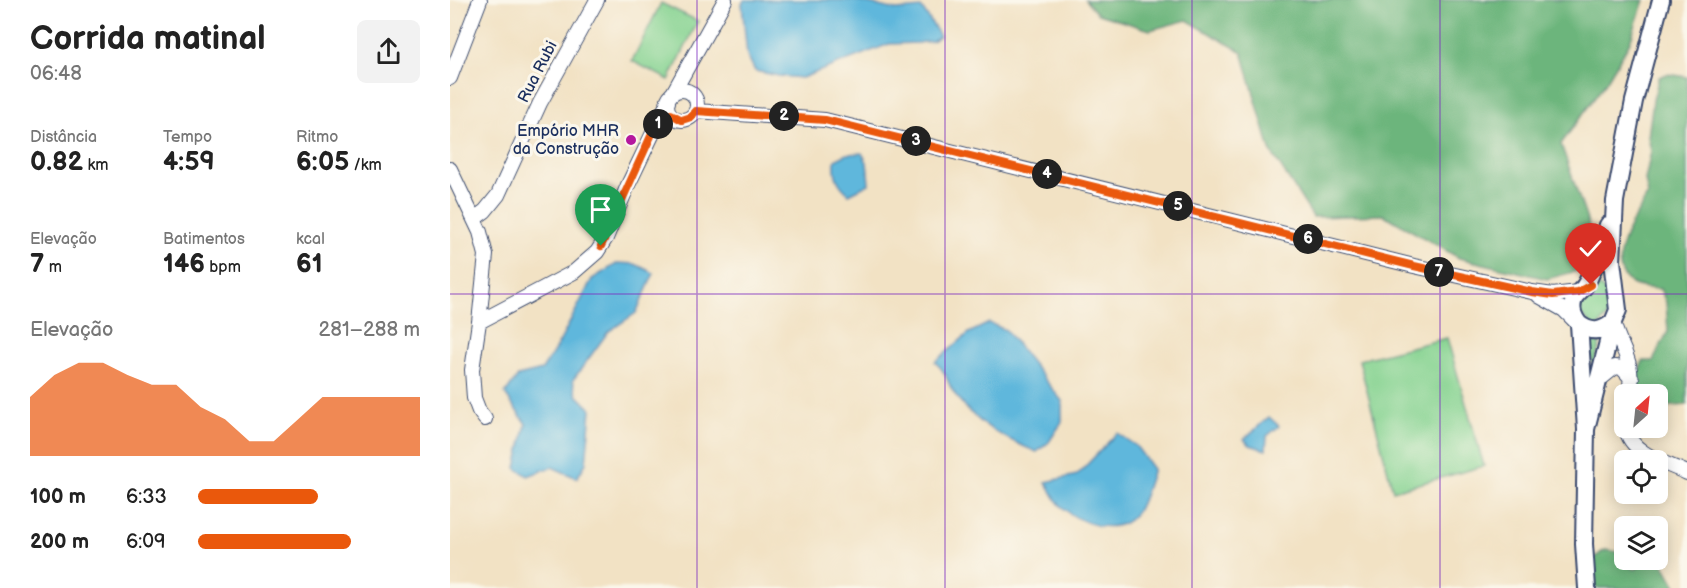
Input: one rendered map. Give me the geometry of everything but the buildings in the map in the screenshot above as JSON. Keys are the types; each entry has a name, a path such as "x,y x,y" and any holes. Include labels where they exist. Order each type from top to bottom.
{"main road":[{"path":"1613,322 1608,327 1596,331 1584,328 1575,318 1572,304 1600,250 1615,201 1634,101 1661,0"},
{"path":"1586,429 1618,310 1612,261 1615,201"},
{"path":"1581,289 1591,285 1605,287 1616,297"},
{"path":"1579,324 1586,429 1584,544 1587,588"}],"street":[{"path":"450,78 480,0"},
{"name":"Rua Rubi","path":"474,219 485,211 498,195 545,94 597,0"},
{"path":"479,322 574,272 593,257 606,238 656,125 725,0"},
{"path":"670,103 682,120 691,117 696,111 697,101 686,85 685,71"},
{"path":"670,103 682,90 693,94"},
{"path":"696,111 825,120 1414,266 1553,295 1581,289"},
{"path":"450,169 474,219 486,255 472,383 474,398 485,419"},
{"path":"1532,292 1557,305 1579,324"},
{"path":"1613,322 1629,361 1631,384"},
{"path":"1599,380 1618,367 1625,370 1632,379"},
{"path":"1630,438 1644,453 1687,473"}],"green space":[{"path":"1085,0 1644,0 1630,42 1606,82 1561,144 1589,226 1581,270 1547,279 1459,258 1384,215 1313,217 1270,150 1242,52 1187,20 1150,30 1098,14"},
{"path":"661,3 698,21 669,80 632,61"},
{"path":"1667,74 1687,77 1687,405 1668,406 1668,384 1636,384 1635,379 1643,361 1653,361 1668,331 1666,302 1660,289 1632,284 1623,275 1620,264 1620,252 1629,227 1648,194 1645,180 1651,151 1648,137 1659,77"},
{"path":"1599,287 1606,291 1609,297 1611,312 1596,329 1580,314 1580,306 1586,290"},
{"path":"1447,338 1484,466 1393,491 1359,360"},
{"path":"1588,339 1600,344 1594,364 1592,363"},
{"path":"1605,550 1614,551 1614,570 1667,570 1677,588 1580,588 1586,572"}],"water":[{"path":"744,0 853,0 896,10 922,8 940,36 932,41 889,44 802,78 779,76 755,71 747,55 742,4"},
{"path":"862,153 867,162 869,184 849,194 837,179 835,160 847,154"},
{"path":"618,263 635,264 654,273 636,313 608,332 573,380 577,395 591,409 586,463 577,478 552,467 528,476 516,468 526,424 505,394 518,376 542,370 559,343 592,279"},
{"path":"989,323 1006,330 1062,401 1062,422 1049,442 1037,452 1002,436 971,413 954,393 945,374 935,362 969,333"},
{"path":"1269,417 1279,426 1267,436 1266,450 1250,445 1244,439"},
{"path":"1117,433 1136,446 1153,469 1136,513 1128,521 1119,525 1098,526 1078,518 1059,504 1046,482 1077,475"}],"place":[{"name":"Empório MHR da Construção","path":"631,140"}],"route":[{"path":"601,246 656,125 671,114 682,120 691,117 696,111 825,120 1414,266 1532,292 1553,295 1578,292 1591,285"}]}
